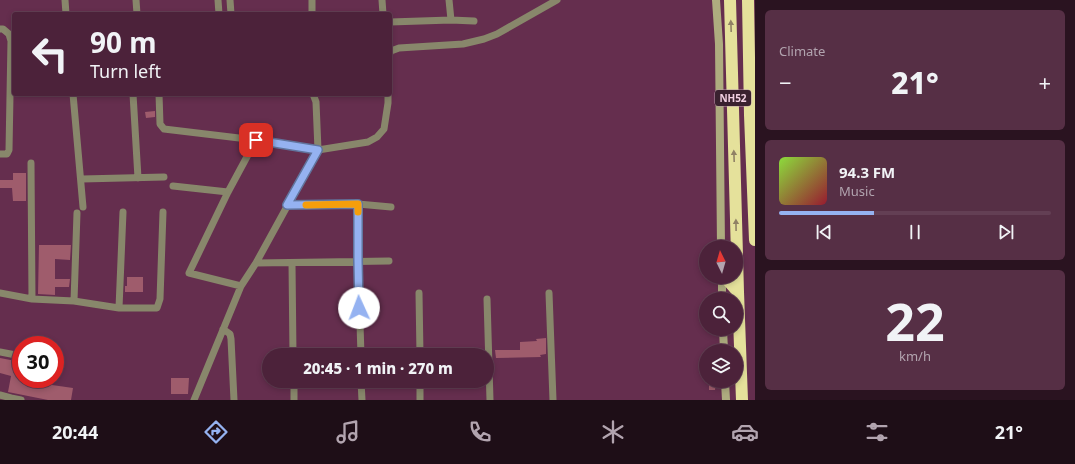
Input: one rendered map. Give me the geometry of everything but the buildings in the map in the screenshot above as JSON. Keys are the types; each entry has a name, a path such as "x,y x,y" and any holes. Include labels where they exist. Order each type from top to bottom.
{"highway":[{"name":"NH52","path":"730,0 738,292"},
{"name":"NH52","path":"748,0 750,115 755,240"},
{"path":"731,284 738,292"},
{"name":"NH52","path":"740,336 742,400"}],"street":[{"path":"65,0 66,12"},
{"path":"136,0 137,12"},
{"path":"218,0 219,12"},
{"path":"230,0 231,12"},
{"path":"312,0 312,12"},
{"path":"382,0 383,12"},
{"path":"449,0 451,20"},
{"path":"392,51 399,48 463,44 484,39 497,34 556,0"},
{"path":"716,0 719,44 721,240"},
{"path":"392,22 451,20 474,21"},
{"path":"0,29 9,34 11,41 9,150 7,154 0,154"},
{"path":"73,96 82,179 83,207"},
{"path":"133,96 138,178"},
{"path":"159,96 160,124 164,130 256,140 318,150 368,142 377,137 384,129 388,96"},
{"path":"194,400 241,286 256,263 318,150 316,102 314,96"},
{"path":"241,286 188,273 228,192 256,140"},
{"path":"31,163 32,299"},
{"path":"82,179 164,177"},
{"path":"174,186 228,192"},
{"path":"287,205 358,204 391,207"},
{"path":"358,204 361,348"},
{"path":"119,308 123,212"},
{"path":"0,293 32,299 74,301 119,308 157,308 160,304 163,212"},
{"path":"74,301 77,214"},
{"path":"256,263 389,261"},
{"path":"292,263 293,348"},
{"path":"419,293 420,348"},
{"path":"549,293 553,400"},
{"path":"487,299 490,400"},
{"path":"223,329 230,334 232,344 234,400"},
{"path":"0,352 12,354"},
{"path":"294,388 294,400"},
{"path":"362,388 362,400"},
{"path":"420,388 420,400"},
{"path":"725,388 726,400"},
{"path":"0,395 11,399 21,400"}],"slow traffic":[{"path":"306,205 358,204 358,212"}],"route":[{"path":"256,140 318,150 287,205 358,204 359,308"}]}
